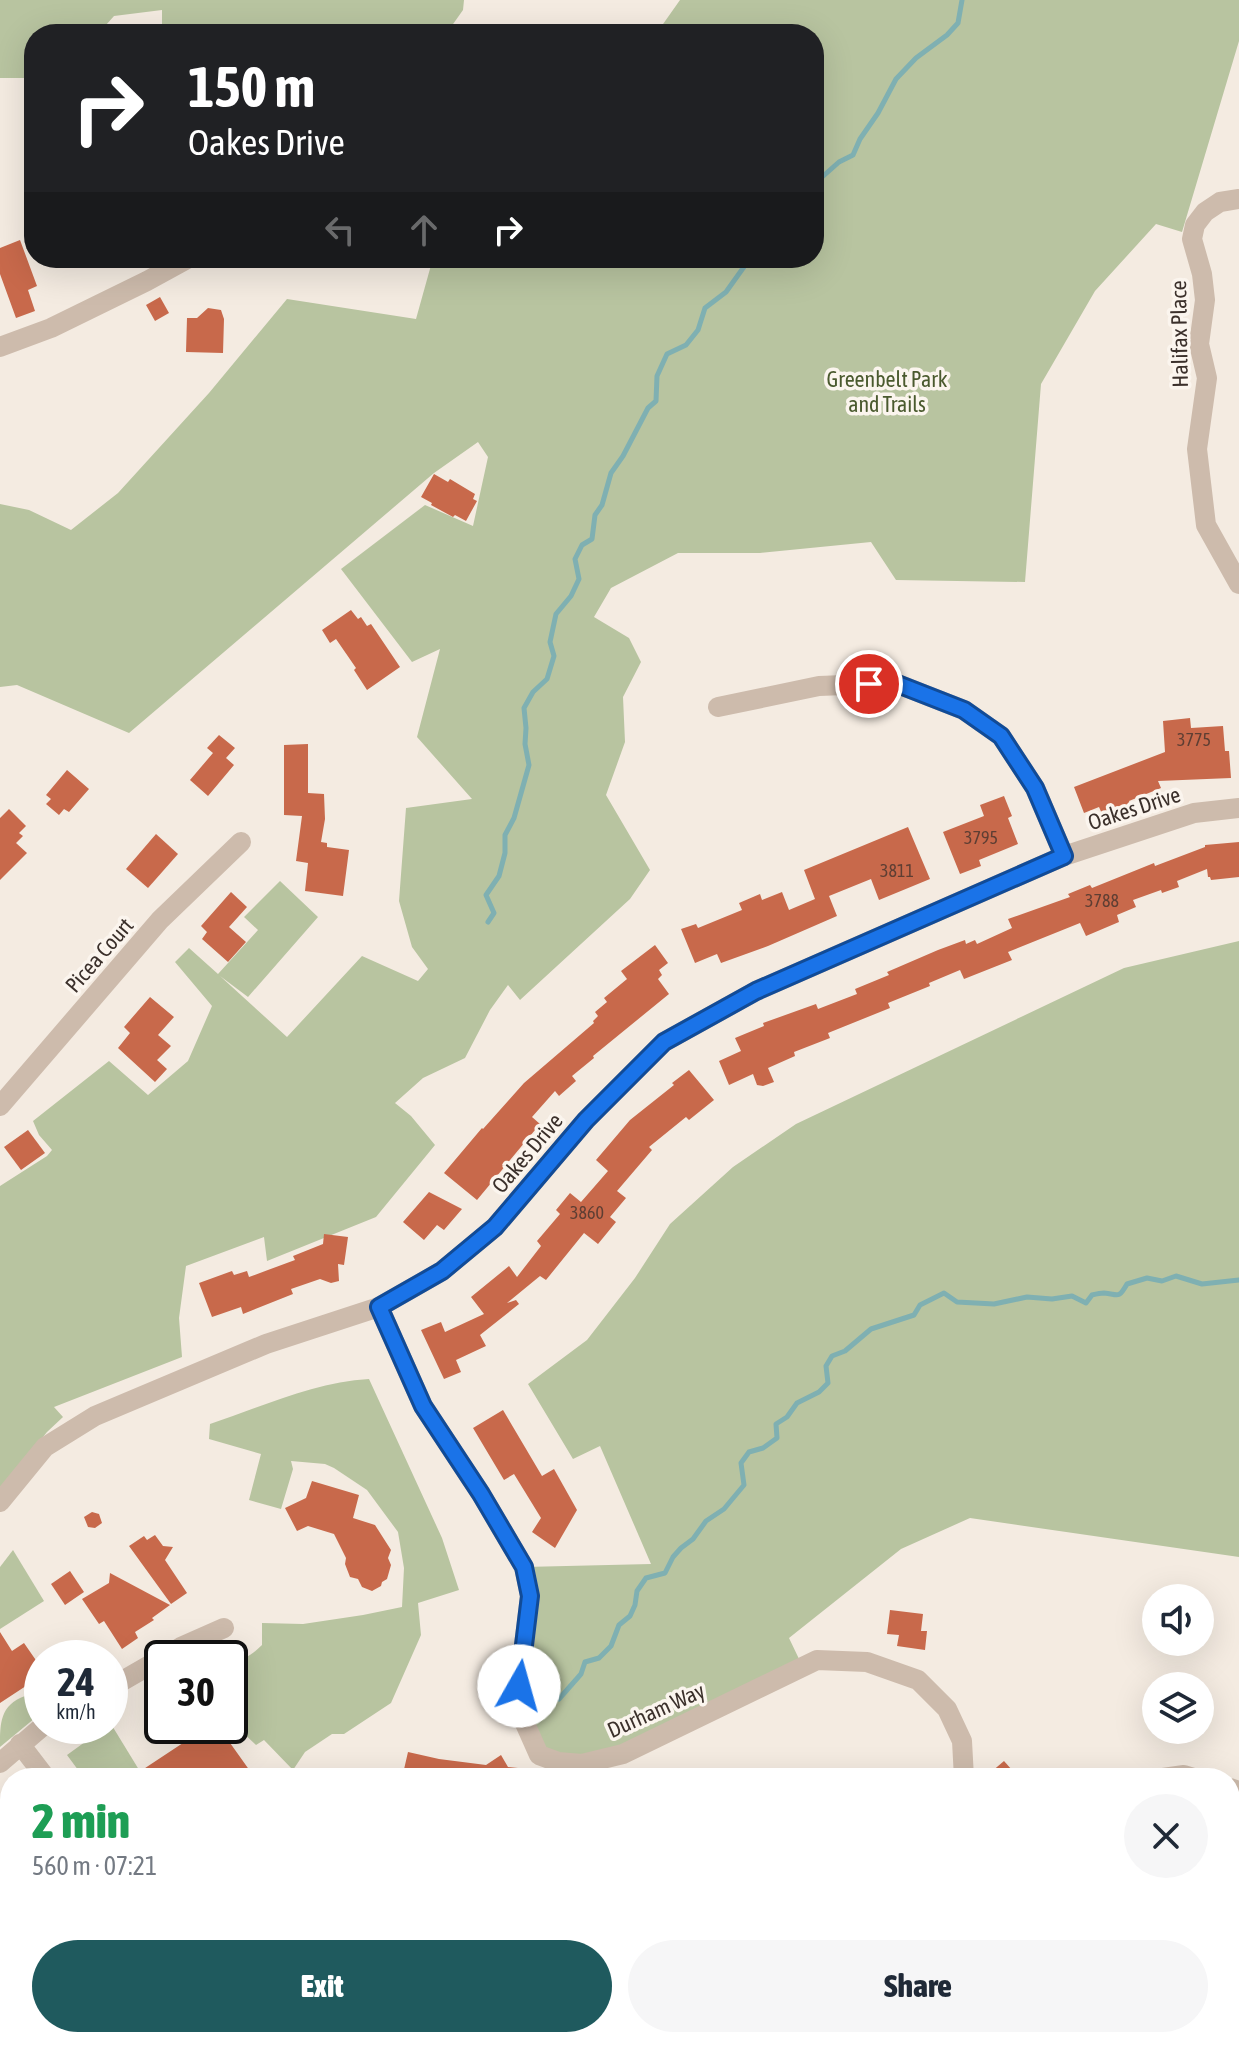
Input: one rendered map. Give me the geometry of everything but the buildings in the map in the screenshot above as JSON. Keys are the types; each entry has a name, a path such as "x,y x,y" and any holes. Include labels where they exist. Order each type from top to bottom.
{"street":[{"name":"Halifax Place","path":"1239,199 1220,202 1205,212 1195,225 1192,239 1202,274 1205,300 1199,344 1207,378 1197,449 1206,525 1239,584"},
{"path":"0,347 51,328 171,268"},
{"path":"718,707 819,686 895,683 964,710 1001,736 1035,788 1064,856"},
{"name":"Oakes Drive","path":"0,1502 45,1447 95,1416 266,1344 379,1307 442,1271 495,1227 586,1120 664,1042 756,991 1064,856 1194,813 1239,808"},
{"name":"Picea Court","path":"0,1106 160,920 241,842"},
{"name":"Durham Way","path":"379,1307 423,1406 524,1567 530,1596 519,1686 523,1719 539,1755 558,1762 582,1764 623,1754 817,1660 867,1662 918,1680 947,1709 962,1741 963,1768"},
{"path":"197,1640 224,1628"},
{"path":"0,1763 24,1741"},
{"path":"20,1744 38,1768"}],"green space":[{"path":"0,0 464,0 463,10 453,24 162,24 162,10 114,16 107,24 24,24 24,78 0,78"},
{"name":"Greenbelt Park and Trails","path":"680,0 1239,0 1239,41 1182,232 1156,224 1095,291 1041,384 1025,582 896,580 871,542 760,553 678,553 611,588 594,617 629,638 641,662 623,697 625,742 606,795 650,870 630,899 520,1000 508,985 490,1010 465,1058 423,1078 395,1103 411,1116 435,1145 376,1217 267,1261 264,1237 186,1266 179,1318 182,1357 54,1407 63,1417 0,1490 0,1186 52,1150 39,1135 33,1121 109,1061 148,1095 188,1061 212,1006 175,962 189,948 218,974 258,930 244,917 280,881 318,917 248,997 220,976 287,1037 362,956 418,981 428,969 412,947 399,901 406,808 472,799 417,737 440,649 412,662 341,569 425,505 473,526 488,457 478,442 434,473 129,733 17,685 0,687 0,504 29,510 71,530 118,493 209,393 287,299 416,319 430,268 824,268 824,24 663,24"},
{"path":"1239,941 1239,1557 970,1518 901,1549 789,1638 800,1661 623,1754 571,1768 550,1768 533,1740 519,1686 524,1567 651,1564 600,1446 573,1459 528,1384 587,1340 635,1278 670,1224 733,1167 796,1124 1124,968"},
{"path":"369,1379 442,1538 459,1590 418,1603 421,1635 391,1703 344,1734 332,1734 305,1752 294,1768 291,1768 264,1740 256,1745 248,1737 248,1656 262,1645 262,1623 303,1624 402,1607 404,1568 398,1532 367,1490 325,1464 291,1461 293,1469 281,1509 249,1500 261,1454 209,1439 210,1424 329,1385"},
{"path":"13,1550 44,1601 0,1629 0,1567"},
{"path":"24,1696 24,1727 0,1747 3,1716"},
{"path":"82,1744 123,1744 138,1768 77,1768 67,1755"}],"waterway":[{"path":"824,175 853,155 896,79 958,23 962,0"},
{"path":"488,922 494,913 486,895 499,876 505,853 505,835 514,818 529,765 524,708 533,692 547,679 554,656 550,642 556,614 571,596 579,579 575,559 582,545 592,539 595,515 602,505 611,473 648,408 656,401 657,376 667,354 686,345 698,330 705,308 726,292 743,268"},
{"path":"559,1699 581,1674 585,1662 599,1658 611,1646 619,1625 630,1616 637,1591 646,1578 665,1573 681,1548 693,1539 706,1521 724,1509 744,1485 741,1463 749,1452 763,1448 777,1438 776,1424 787,1417 797,1403 819,1392 828,1383 826,1366 832,1356 845,1351 871,1329 914,1315 920,1305 944,1293 957,1302 994,1304 1027,1297 1052,1299 1072,1296 1086,1303 1092,1295 1117,1295 1127,1284 1147,1278 1162,1281 1176,1276 1202,1284 1239,1280"}],"route":[{"path":"519,1686 530,1596 524,1567 423,1406 379,1307 442,1271 495,1227 586,1120 664,1042 756,991 1064,856 1035,788 1001,736 964,710 895,683 869,684"}]}
